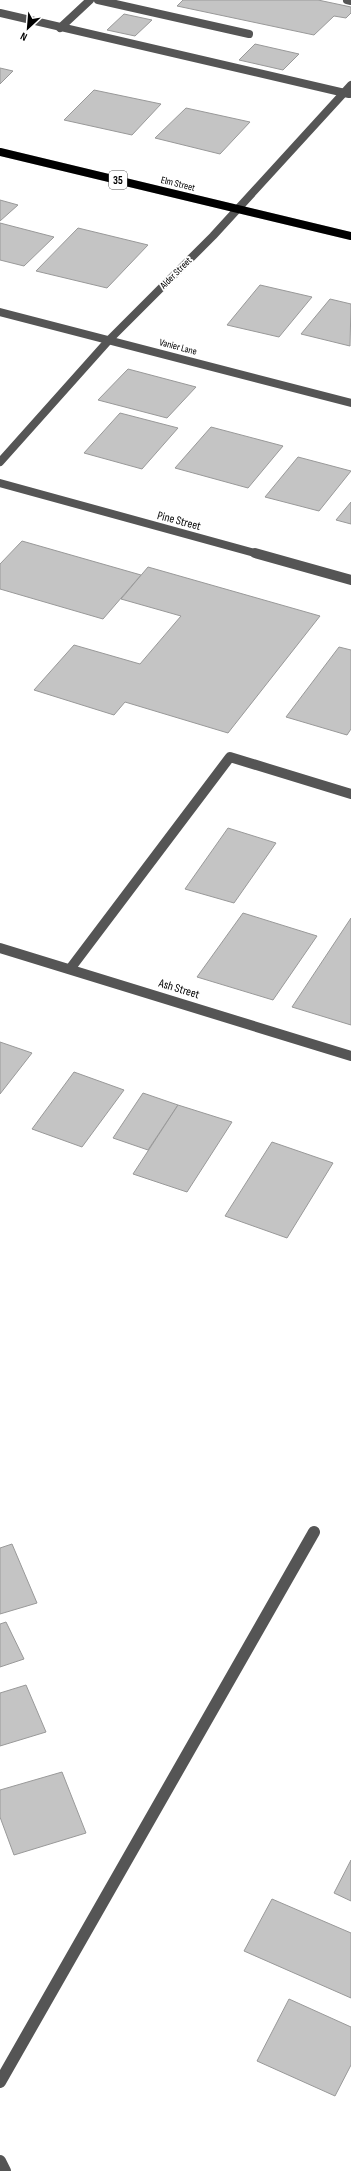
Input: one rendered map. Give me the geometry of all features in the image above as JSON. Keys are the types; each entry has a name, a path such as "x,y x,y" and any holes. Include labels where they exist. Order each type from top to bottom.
{"main road":[{"name":"Elm Street","path":"0,152 351,236"}],"street":[{"path":"60,28 90,0"},
{"path":"98,0 249,34"},
{"path":"347,0 351,1"},
{"path":"0,13 351,95"},
{"name":"Alder Street","path":"0,462 109,340 213,236 351,84"},
{"name":"Vanier Lane","path":"0,312 351,403"},
{"name":"Pine Street","path":"0,484 351,580"},
{"path":"70,969 230,758 351,794"},
{"name":"Ash Street","path":"0,948 351,1056"},
{"path":"0,2082 314,1532"},
{"path":"0,2161 5,2171"}],"building":[{"path":"183,0 318,0 351,7 351,13 346,18 334,16 314,35 177,6"},
{"path":"124,14 152,20 135,36 107,30"},
{"path":"255,44 299,54 283,70 239,60"},
{"path":"0,68 13,71 0,84"},
{"path":"94,90 161,104 132,135 64,120"},
{"path":"186,108 250,122 220,154 155,138"},
{"path":"0,200 18,205 0,221"},
{"path":"0,223 54,237 24,266 0,260"},
{"path":"78,228 148,245 107,288 36,271"},
{"path":"260,285 312,297 279,337 227,325"},
{"path":"330,299 351,304 350,346 301,334"},
{"path":"128,369 196,387 167,418 98,400"},
{"path":"120,413 178,428 142,469 84,453"},
{"path":"211,427 283,446 248,488 175,468"},
{"path":"298,457 351,471 319,511 265,497"},
{"path":"351,502 351,524 336,520"},
{"path":"22,541 141,575 103,619 0,589 0,564"},
{"path":"148,567 320,616 228,733 125,702 114,715 34,690 74,645 140,664 181,616 121,599"},
{"path":"339,647 351,650 351,729 347,735 286,717"},
{"path":"228,828 276,843 234,903 185,889"},
{"path":"243,913 317,936 273,1000 197,977"},
{"path":"351,918 351,1025 292,1007"},
{"path":"0,1042 32,1053 0,1094"},
{"path":"74,1072 124,1090 82,1147 32,1129"},
{"path":"143,1093 178,1105 148,1150 113,1138"},
{"path":"178,1105 232,1122 187,1192 133,1174"},
{"path":"272,1142 333,1163 287,1238 225,1216"},
{"path":"12,1544 37,1603 0,1614 0,1548"},
{"path":"6,1622 24,1659 0,1667 0,1624"},
{"path":"26,1685 46,1732 0,1746 0,1693"},
{"path":"62,1772 86,1833 14,1855 0,1817 0,1790"},
{"path":"351,1860 351,1901 334,1893"},
{"path":"272,1899 351,1933 351,1998 244,1951"},
{"path":"289,1999 351,2027 351,2065 335,2096 257,2061"}]}
